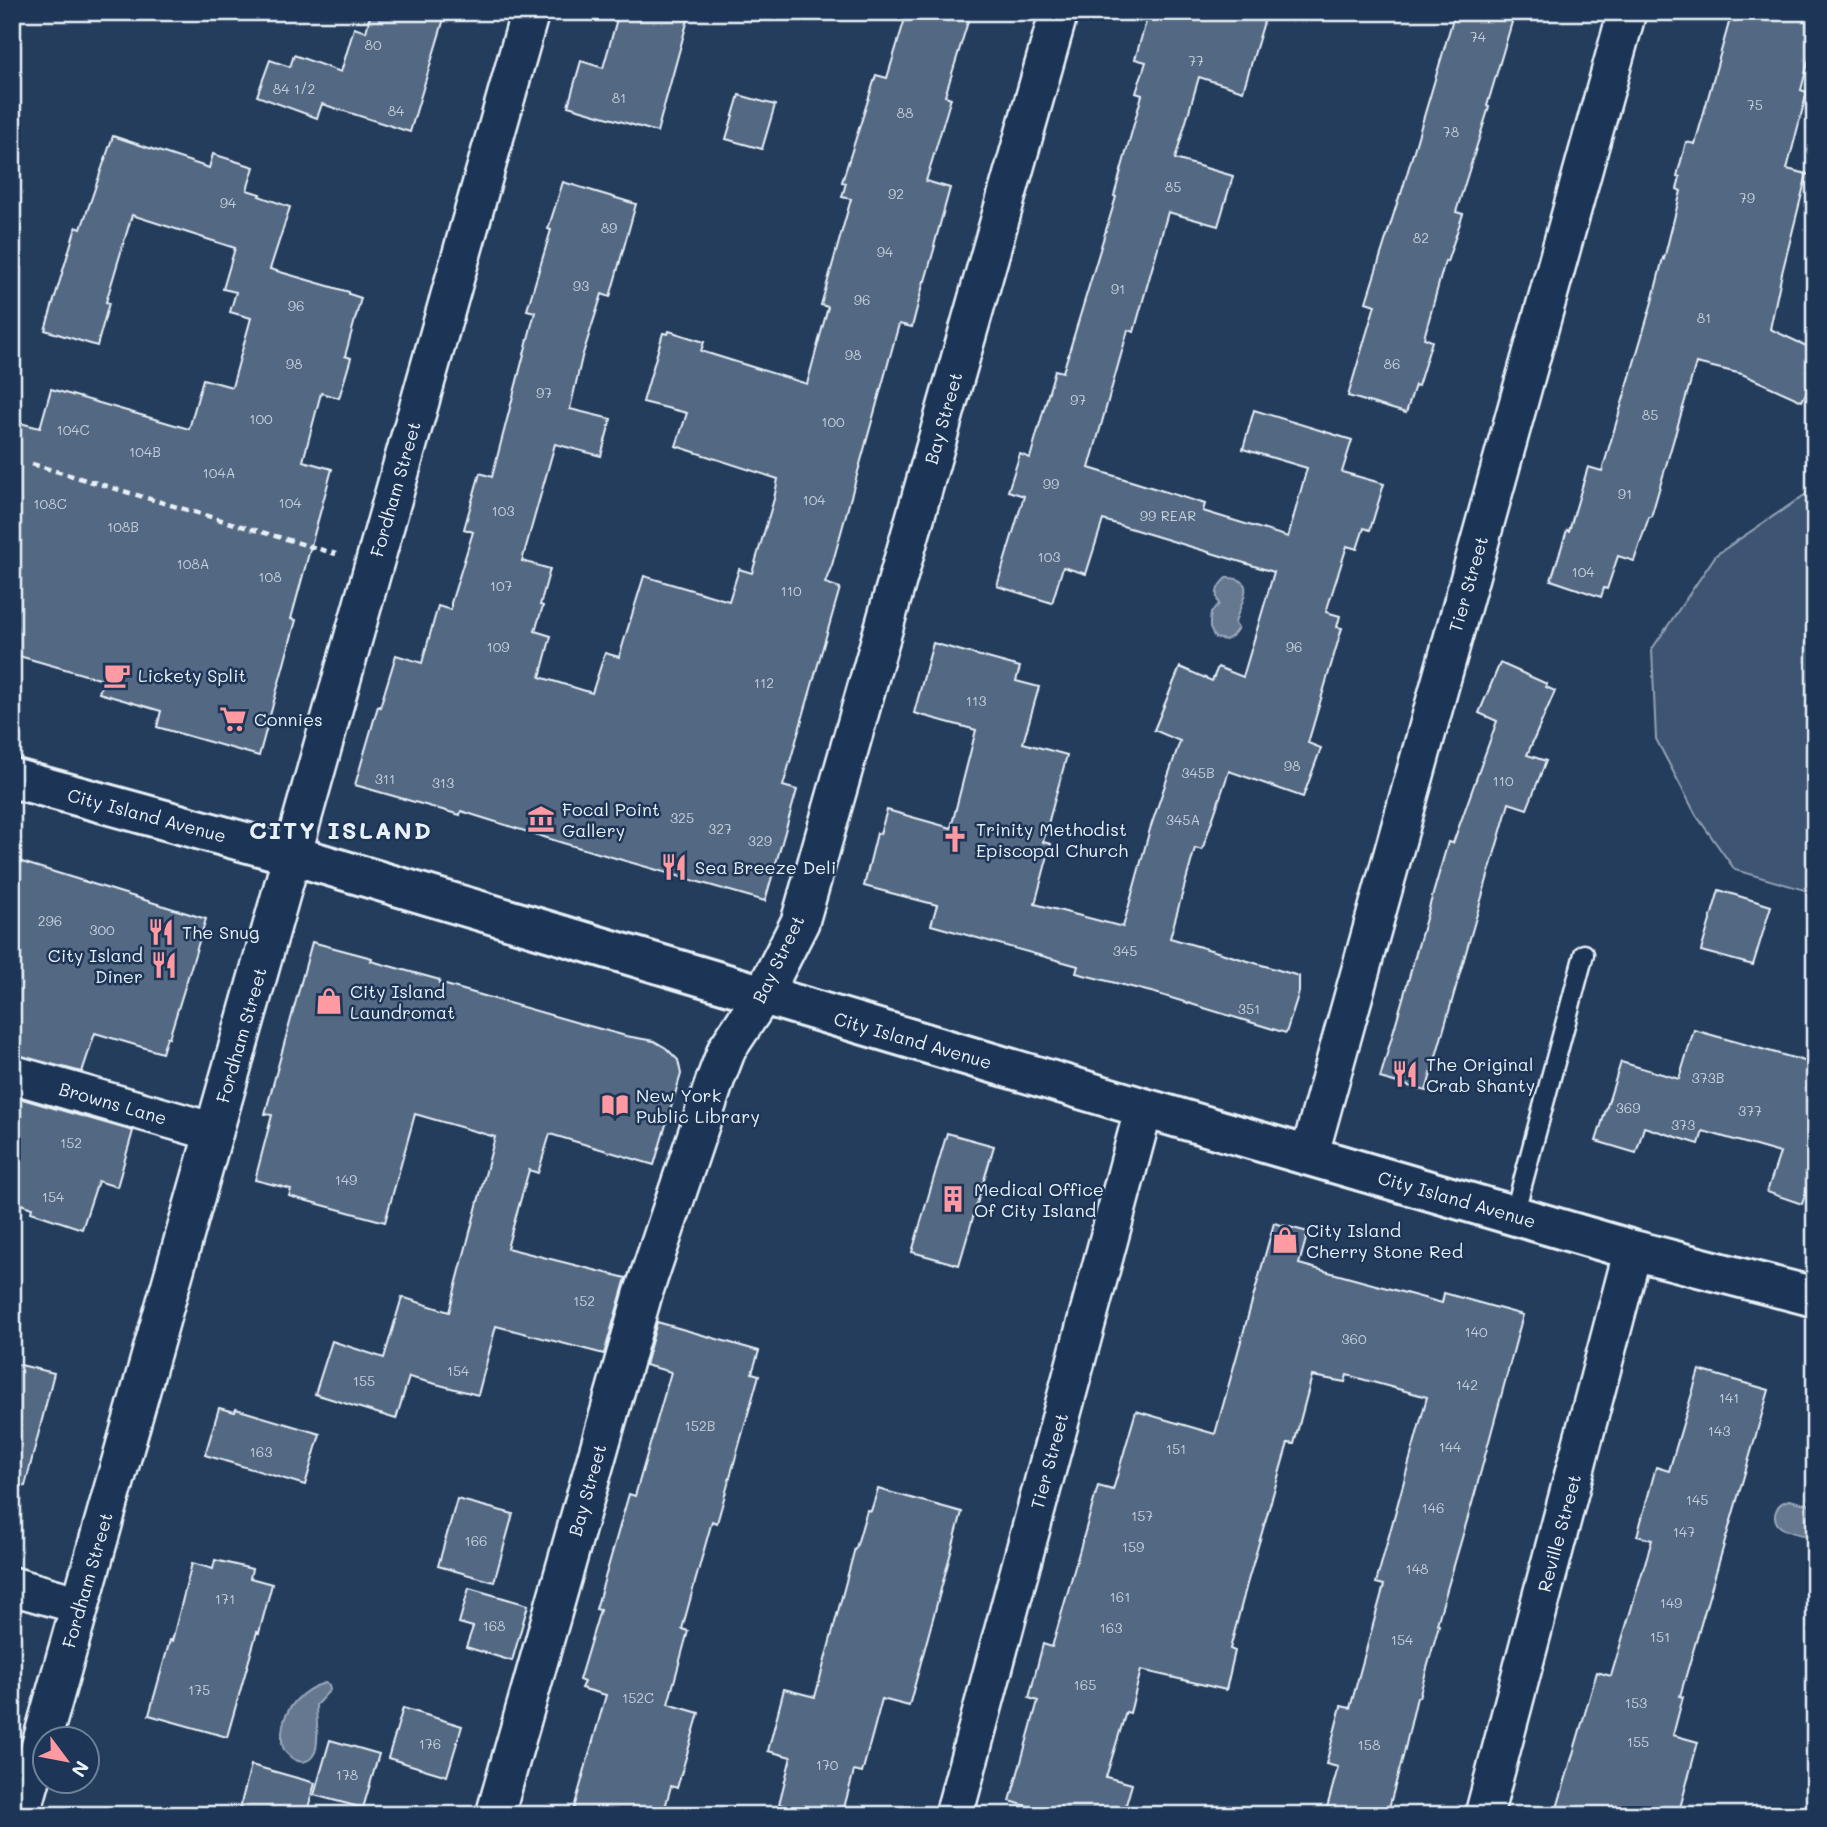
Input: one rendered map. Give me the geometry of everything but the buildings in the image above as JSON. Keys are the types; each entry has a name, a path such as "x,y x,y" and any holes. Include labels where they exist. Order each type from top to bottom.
{"main road":[{"name":"City Island Avenue","path":"12,778 292,855 1633,1250 1815,1297"}],"street":[{"name":"Fordham Street","path":"21,1815 530,12"},
{"name":"Bay Street","path":"495,1815 643,1294 727,1049 763,995 800,922 1059,12"},
{"name":"Tier Street","path":"1309,1156 1627,12"},
{"name":"Browns Lane","path":"12,1074 214,1132"},
{"name":"Tier Street","path":"954,1815 1144,1108"},
{"name":"Reville Street","path":"1484,1815 1633,1250"},
{"path":"12,1586 80,1605"}],"lane":[{"path":"1514,1215 1584,954"}],"path":[{"path":"32,464 373,565"}],"shaded area":[{"path":"1815,488 1815,893 1735,870 1696,815 1656,739 1652,649 1716,555"},
{"path":"1226,578 1237,579 1243,583 1245,595 1236,618 1235,624 1238,628 1226,640 1215,638 1210,621 1211,613 1219,604 1217,590"},
{"path":"1789,1500 1815,1506 1815,1538 1788,1531 1777,1524 1777,1509"},
{"path":"325,1683 330,1690 316,1705 316,1750 310,1759 301,1762 291,1758 284,1749 283,1724 295,1701 309,1690"}],"place":[{"name":"Lickety Split","path":"117,675"},
{"name":"Connies","path":"233,719"},
{"name":"Focal Point Gallery","path":"541,819"},
{"name":"Trinity Methodist Episcopal Church","path":"955,839"},
{"name":"Sea Breeze Deli","path":"674,867"},
{"name":"The Snug","path":"161,932"},
{"name":"City Island Diner","path":"164,965"},
{"name":"City Island Laundromat","path":"329,1001"},
{"name":"The Original Crab Shanty","path":"1405,1074"},
{"name":"New York Public Library","path":"615,1105"},
{"name":"Medical Office Of City Island","path":"953,1199"},
{"name":"City Island Cherry Stone Red","path":"1285,1240"}],"district":[{"name":"CITY ISLAND","path":"341,829"}]}
